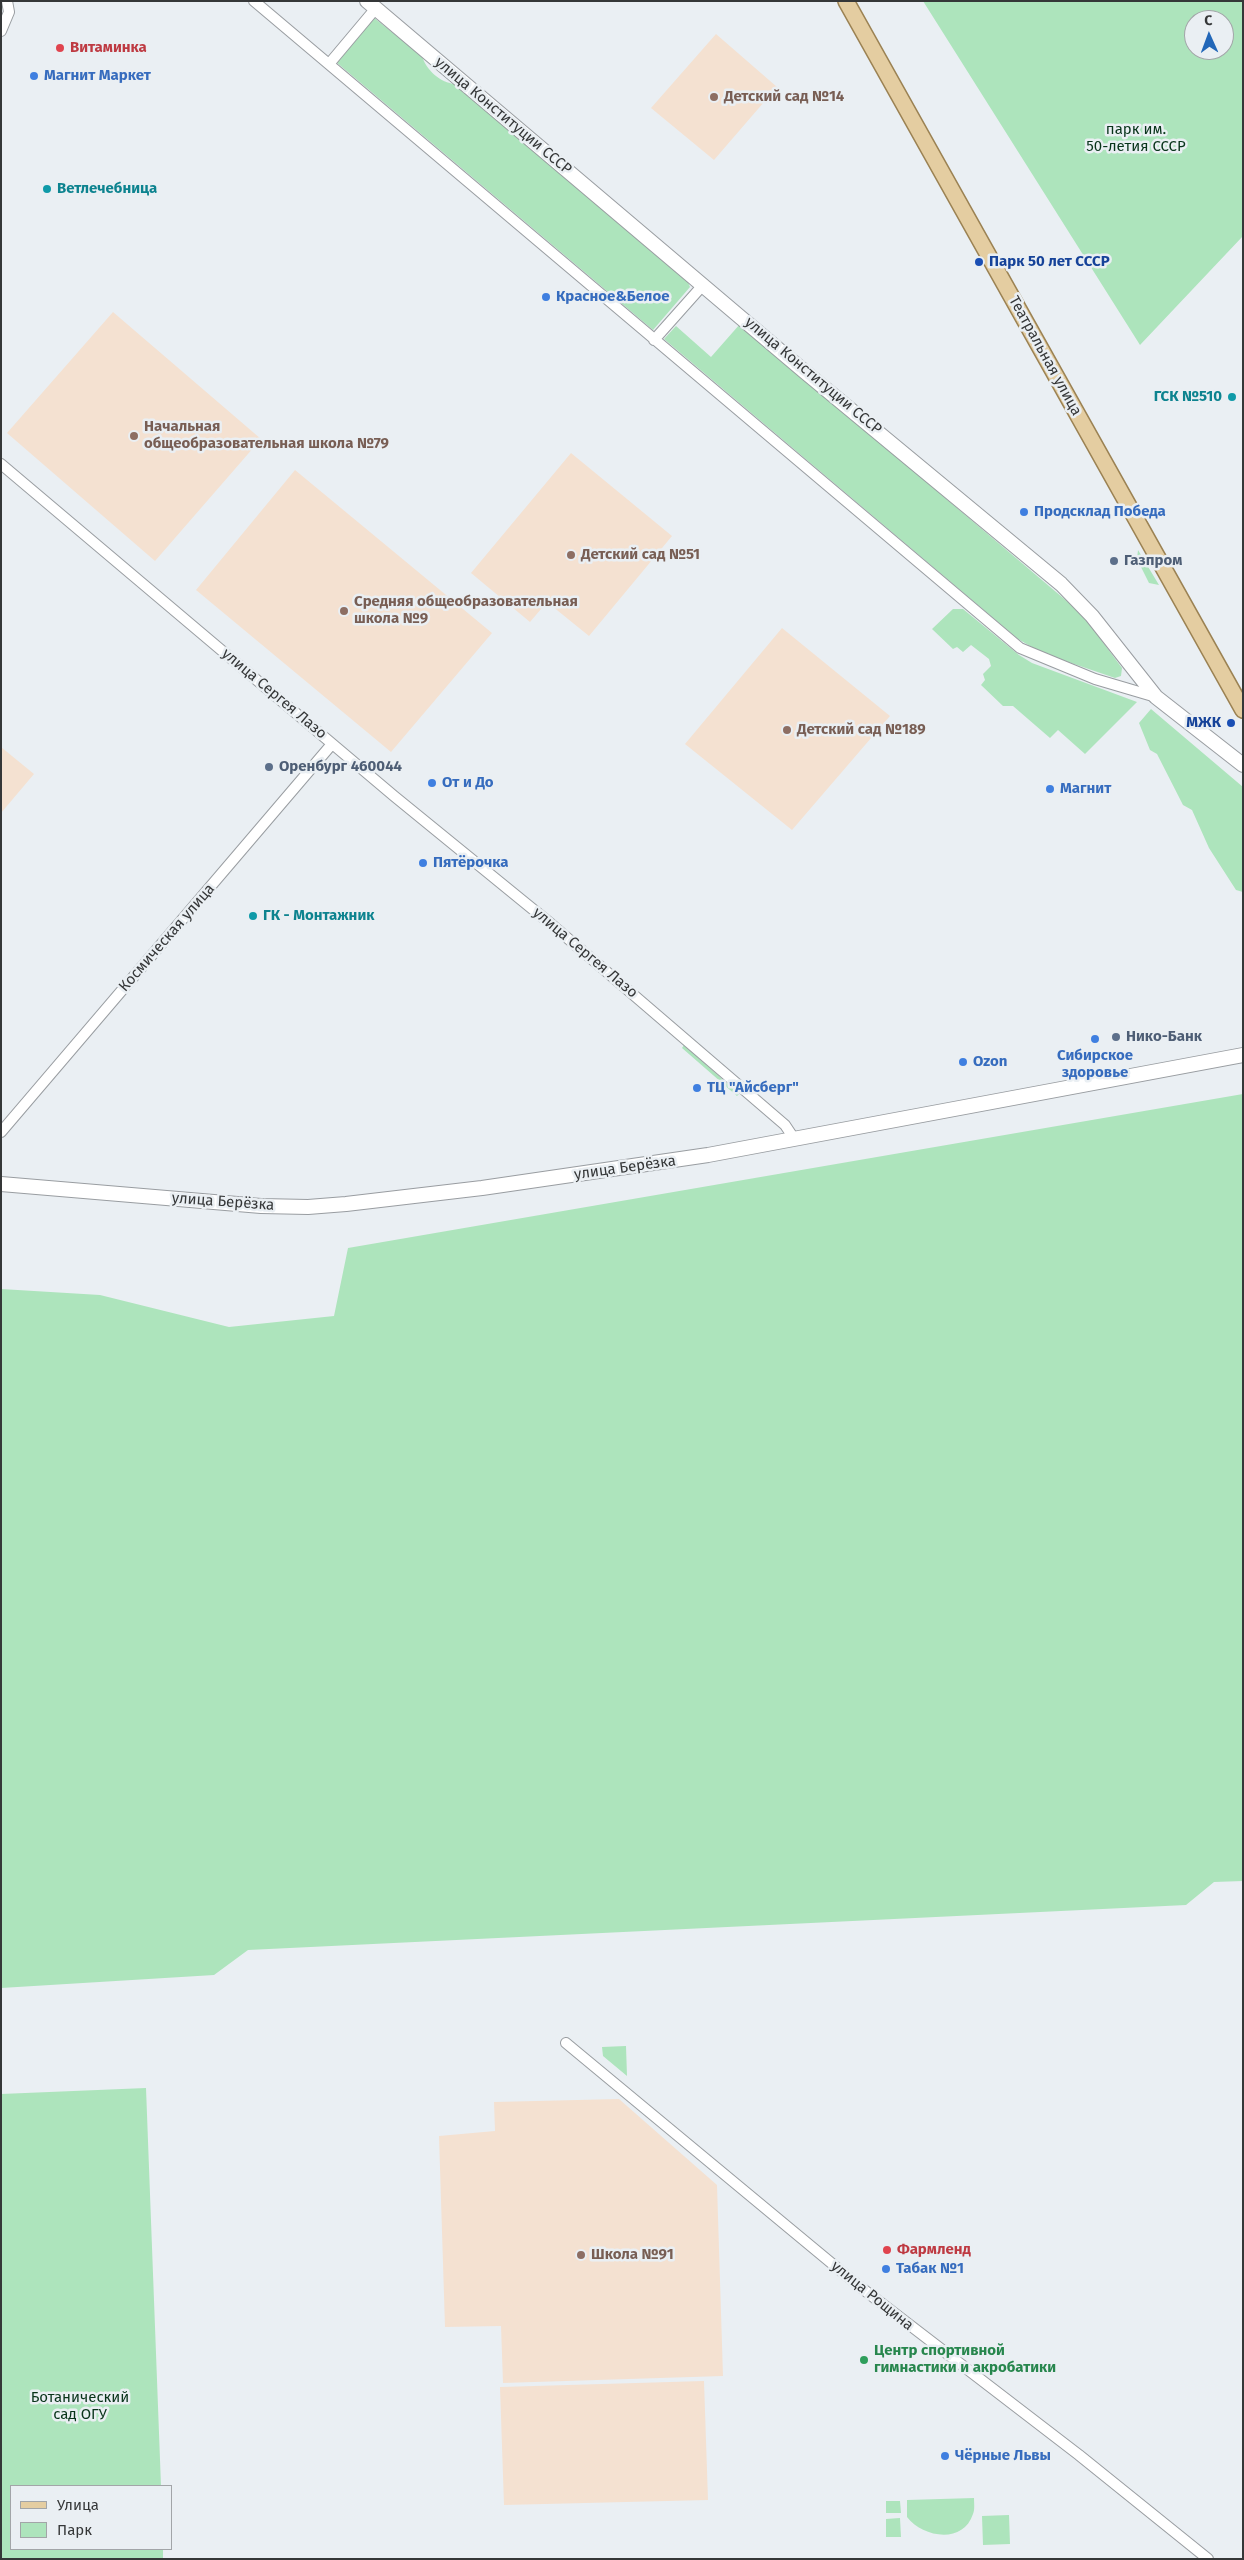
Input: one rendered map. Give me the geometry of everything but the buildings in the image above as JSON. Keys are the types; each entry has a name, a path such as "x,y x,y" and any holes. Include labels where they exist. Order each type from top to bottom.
{"main road":[{"name":"Театральная улица","path":"846,1 1243,710"},
{"name":"улица Конституции СССР","path":"372,5 1061,584 1092,616 1156,697 1243,766"},
{"name":"улица Берёзка","path":"1,1184 252,1205 308,1207 517,1183 654,1164 794,1140 1243,1055"}],"street":[{"path":"1,31 9,12 7,1"},
{"path":"254,1 1020,648 1095,679 1156,697"},
{"path":"329,64 372,5"},
{"path":"654,340 703,285"},
{"name":"улица Сергея Лазо","path":"1,464 332,744 636,996 785,1125 794,1140"},
{"name":"Космическая улица","path":"1,1132 332,744"},
{"name":"улица Рощина","path":"566,2043 852,2280 1079,2455 1208,2559"}],"shaded area":[{"name":"Детский сад №14","path":"716,34 777,87 714,160 651,108"},
{"name":"Начальная общеобразовательная школа №79","path":"113,312 261,439 155,561 7,433"},
{"name":"Детский сад №51","path":"571,453 672,536 589,636 547,602 530,622 471,573"},
{"name":"Средняя общеобразовательная школа №9","path":"295,470 492,633 391,752 196,590"},
{"name":"Детский сад №189","path":"782,628 890,716 792,830 685,744"},
{"path":"1,747 34,774 1,813"},
{"name":"Школа №91","path":"619,2099 717,2185 723,2376 503,2383 501,2326 445,2327 439,2136 495,2131 494,2102"},
{"path":"704,2381 708,2500 504,2505 500,2387"}],"green space":[{"name":"парк им. 50-летия СССР","path":"923,1 1243,1 1243,236 1140,345"},
{"path":"373,17 422,56 427,66 435,75 444,81 455,84 687,280 690,287 653,330 336,62"},
{"path":"740,324 1082,614 1122,668 1121,676 1115,678 1042,653 1018,639 664,339 676,326 711,357"},
{"path":"1138,550 1159,585 1149,583 1137,559"},
{"path":"953,609 963,609 1019,655 1032,663 1137,702 1085,754 1058,730 1050,738 1013,706 1003,706 981,685 985,680 983,674 991,666 989,659 971,645 963,652 957,647 953,649 932,629"},
{"path":"1151,709 1243,787 1243,892 1236,890 1209,848 1192,810 1183,805 1157,754 1150,750 1139,723"},
{"path":"684,1045 739,1094 737,1096 682,1048"},
{"path":"1243,1094 1243,1881 1214,1882 1186,1905 248,1950 214,1975 1,1988 1,1289 100,1295 229,1327 334,1316 348,1248"},
{"path":"626,2046 627,2076 603,2056 602,2047"},
{"name":"Ботанический сад ОГУ","path":"146,2088 161,2485 10,2485 10,2550 163,2550 163,2559 1,2559 1,2094"},
{"path":"974,2498 974,2512 968,2524 952,2534 932,2533 914,2524 907,2517 907,2500"},
{"path":"886,2501 900,2501 901,2513 886,2513"},
{"path":"1009,2515 1010,2544 983,2545 982,2516"},
{"path":"900,2518 901,2537 886,2537 886,2519"}],"place":[{"name":"Витаминка","path":"60,48"},
{"name":"Магнит Маркет","path":"34,76"},
{"name":"Детский сад №14","path":"714,97"},
{"name":"Ветлечебница","path":"47,189"},
{"name":"Парк 50 лет СССР","path":"979,262"},
{"name":"Красное&Белое","path":"546,297"},
{"name":"ГСК №510","path":"1232,397"},
{"name":"Начальная общеобразовательная школа №79","path":"134,436"},
{"name":"Продсклад Победа","path":"1024,512"},
{"name":"Детский сад №51","path":"571,555"},
{"name":"Газпром","path":"1114,561"},
{"name":"Средняя общеобразовательная школа №9","path":"344,611"},
{"name":"МЖК","path":"1231,723"},
{"name":"Детский сад №189","path":"787,730"},
{"name":"Оренбург 460044","path":"269,767"},
{"name":"От и До","path":"432,783"},
{"name":"Магнит","path":"1050,789"},
{"name":"Пятёрочка","path":"423,863"},
{"name":"ГК - Монтажник","path":"253,916"},
{"name":"Нико-Банк","path":"1116,1037"},
{"name":"Сибирское здоровье","path":"1095,1039"},
{"name":"Ozon","path":"963,1062"},
{"name":"ТЦ \"Айсберг\"","path":"697,1088"},
{"name":"Фармленд","path":"887,2250"},
{"name":"Школа №91","path":"581,2255"},
{"name":"Табак №1","path":"886,2269"},
{"name":"Центр спортивной гимнастики и акробатики","path":"864,2360"},
{"name":"Чёрные Львы","path":"945,2456"}]}
